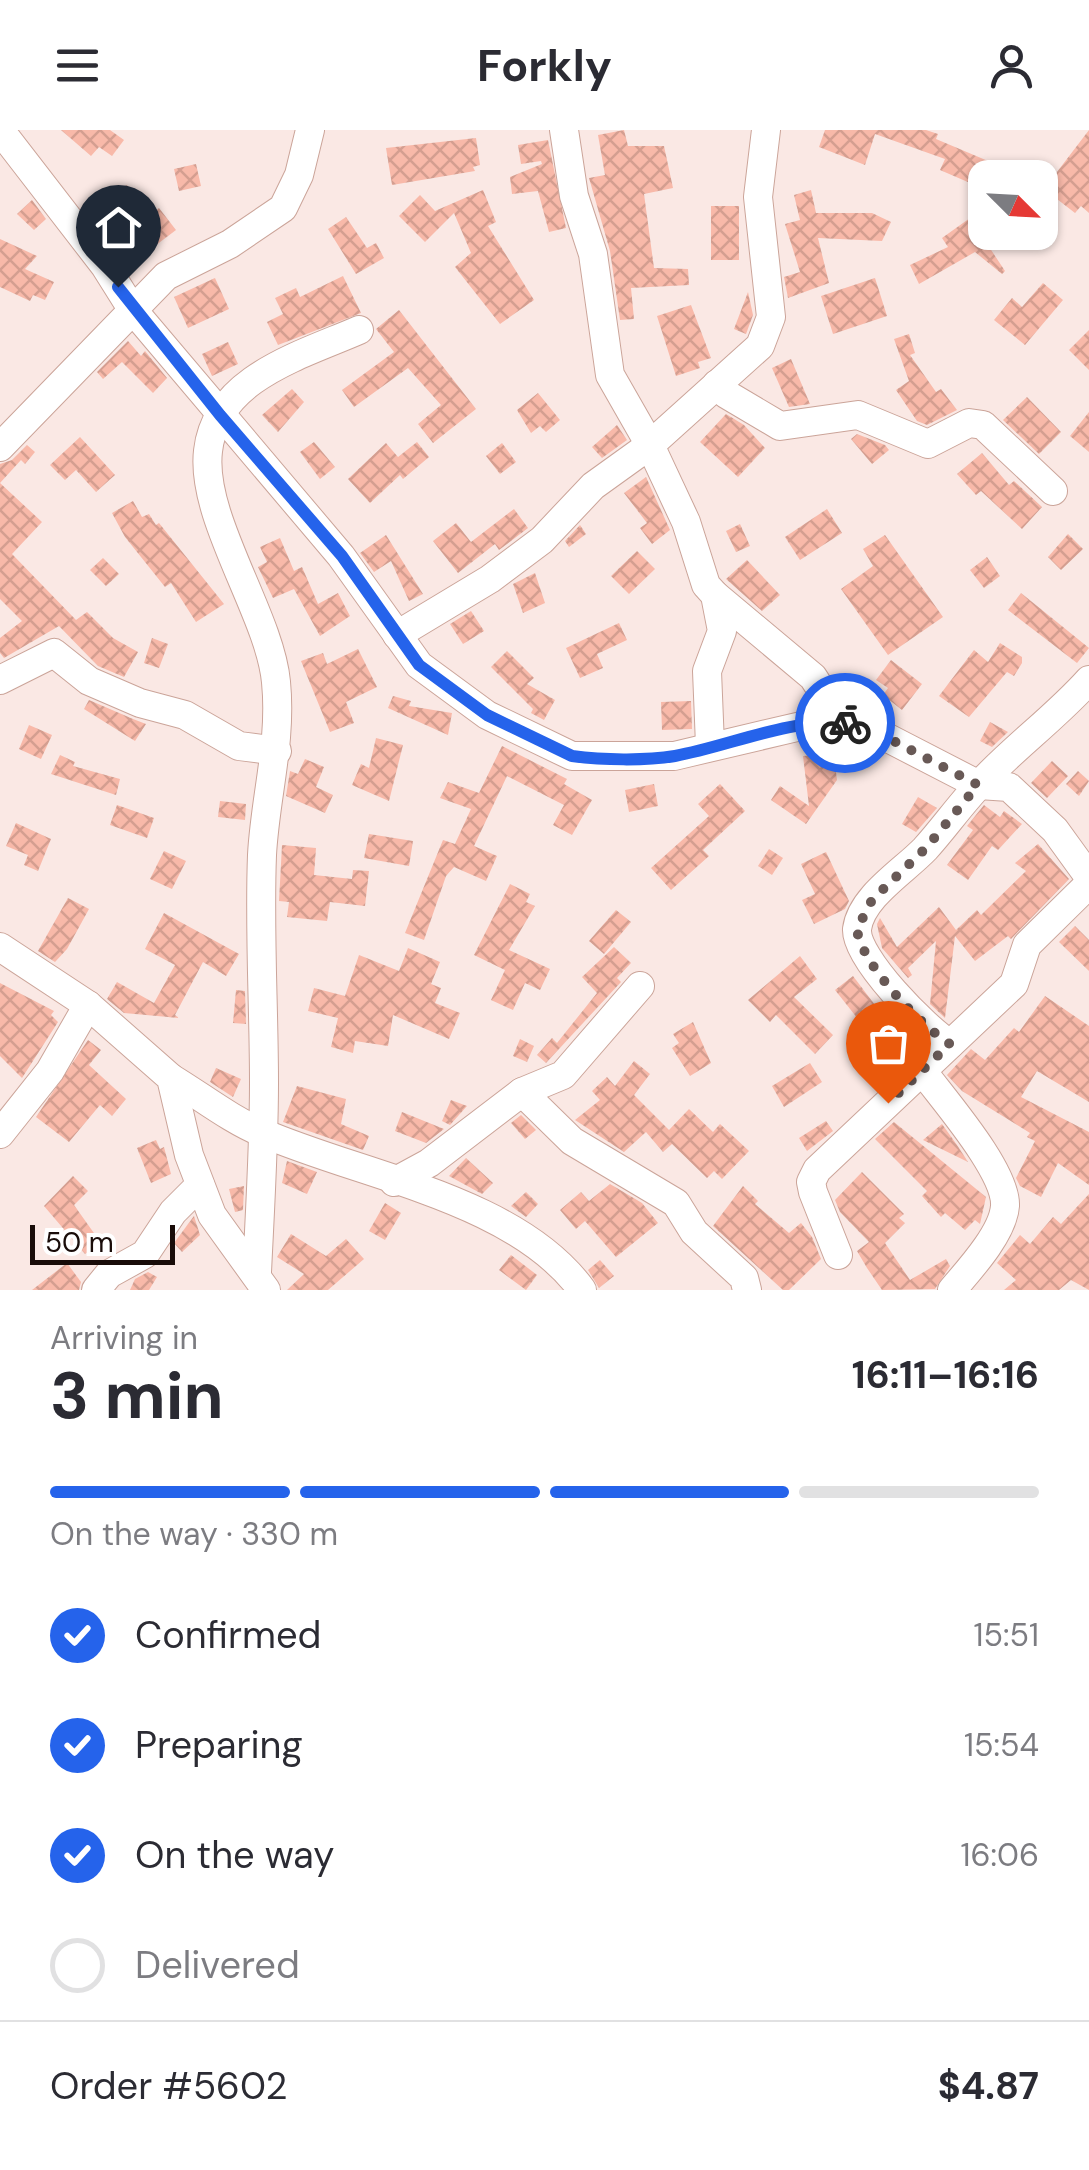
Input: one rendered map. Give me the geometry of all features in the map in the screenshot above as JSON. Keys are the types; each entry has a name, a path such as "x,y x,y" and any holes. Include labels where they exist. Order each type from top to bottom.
{"street":[{"path":"0,130 106,266 132,308 342,556 419,665 487,715 572,756 674,756 710,745 842,722 886,737 978,785 1009,787 1054,830 1089,881 1027,945 1014,984 843,1142 811,1182 838,1255"},
{"path":"0,447 166,276 230,244 283,208 298,175 310,130"},
{"path":"564,130 568,173 593,254 610,375 686,522 706,585 813,678 842,722"},
{"path":"397,635 490,578 542,540 594,486 650,446 760,346 770,318 758,197 766,130"},
{"path":"262,1281 262,852 277,750 275,671 212,484 208,451 220,415 234,392 283,364 359,330"},
{"path":"717,384 726,394 780,426 858,414 928,444 969,423 983,425 1054,490"},
{"path":"710,745 707,671 722,631 716,595"},
{"path":"0,680 54,653 89,680 140,703 185,715 239,746 277,750"},
{"path":"950,1044 926,1029 907,1002 867,962 857,929 872,900 926,848 978,785 1036,728 1058,714 1089,680"},
{"path":"0,946 88,1005 171,1078 260,1132 394,1182 418,1185 495,1222 543,1253 582,1290"},
{"path":"394,1182 429,1163 522,1092 563,1075 640,986"},
{"path":"0,1134 50,1071 88,1005"},
{"path":"921,1069 992,1167 1004,1196 1000,1223 952,1290"},
{"path":"171,1078 212,1216 262,1281"},
{"path":"522,1092 572,1141 676,1203 694,1232 744,1278 747,1290"},
{"path":"96,1290 109,1274 146,1254 172,1212 200,1185"}],"building":[{"path":"61,130 110,130 124,140 112,156 99,147 91,156"},
{"path":"624,130 628,146 664,146 673,188 644,194 654,268 688,269 689,285 631,288 634,319 620,320 610,251 589,178 605,175 598,135"},
{"path":"825,130 926,130 938,134 936,139 986,160 968,160 968,182 940,170 945,159 875,134 865,165 819,147"},
{"path":"1089,130 1089,213 1081,206 1075,213 1058,200 1058,171"},
{"path":"476,138 480,165 473,167 475,171 392,185 386,148"},
{"path":"548,140 566,228 549,232 538,191 512,194 510,177 542,164 521,164 518,145"},
{"path":"196,164 201,186 179,191 174,169"},
{"path":"127,185 145,219 159,208 176,230 135,261 118,240 131,229 112,193"},
{"path":"483,190 496,222 488,226 534,300 500,324 455,267 471,253 454,213 425,242 399,216 420,195 435,211"},
{"path":"811,190 816,213 872,213 891,222 882,241 818,238 829,283 788,298 784,277 800,272 785,224 800,220 794,195"},
{"path":"32,200 46,219 34,230 17,214"},
{"path":"711,206 739,206 739,260 711,260"},
{"path":"346,217 367,248 376,243 384,258 356,274 328,229"},
{"path":"968,219 968,250 991,250 1005,271 1002,274 975,252 919,284 910,265 948,247 942,238"},
{"path":"0,239 37,256 25,269 54,282 45,300 33,295 30,301 0,287"},
{"path":"343,276 361,313 278,345 267,322 283,314 275,298 296,288 300,297"},
{"path":"215,278 229,309 188,328 174,297"},
{"path":"875,278 887,316 833,334 821,296"},
{"path":"1043,283 1063,300 1025,345 994,320 1012,298 1022,307"},
{"path":"748,292 753,315 746,334 734,329"},
{"path":"691,305 711,358 698,362 700,368 676,376 657,316"},
{"path":"399,310 476,409 433,443 418,424 441,405 408,368 354,407 342,390 394,352 376,329"},
{"path":"1089,330 1089,370 1069,350"},
{"path":"909,334 915,353 910,355 936,392 941,389 957,410 927,425 917,421 896,390 909,381 894,339"},
{"path":"128,341 141,356 145,351 167,378 153,393 122,362 103,379 97,372"},
{"path":"228,342 238,364 212,376 202,354"},
{"path":"791,359 810,404 789,407 772,368"},
{"path":"292,389 304,402 278,432 262,415"},
{"path":"538,393 560,420 546,432 540,426 531,433 517,410"},
{"path":"1027,397 1061,432 1039,454 1003,420"},
{"path":"1089,412 1089,452 1070,436"},
{"path":"726,414 744,425 765,448 738,477 700,442"},
{"path":"617,425 627,440 602,458 592,447"},
{"path":"857,434 889,450 872,464 851,439"},
{"path":"80,437 115,475 96,492 76,470 65,480 50,465"},
{"path":"314,442 335,467 320,479 300,452"},
{"path":"417,442 429,457 403,479 400,475 370,503 348,479 386,443 398,457"},
{"path":"502,443 516,462 500,474 486,456"},
{"path":"27,445 35,452 25,464 21,460 0,483 0,464 12,460"},
{"path":"982,453 1009,485 1014,481 1042,507 1022,529 981,491 976,495 957,474"},
{"path":"646,477 670,530 652,544 640,528 647,523 624,493"},
{"path":"0,483 42,522 12,554 76,620 87,612 113,638 138,652 124,677 98,666 59,626 4,658 0,653 0,638 22,621 0,599"},
{"path":"133,501 142,517 149,514 156,525 159,523 224,604 196,622 171,583 165,587 125,537 112,513"},
{"path":"514,509 528,528 499,550 495,544 458,573 433,541 456,523 471,542"},
{"path":"827,509 842,533 800,560 785,537"},
{"path":"740,524 750,546 736,552 726,531"},
{"path":"580,525 586,534 569,547 565,541"},
{"path":"1068,534 1083,549 1061,570 1048,557"},
{"path":"386,535 423,594 409,601 391,561 374,572 360,553"},
{"path":"885,535 943,617 888,655 841,589 873,566 863,549"},
{"path":"280,538 294,571 302,567 318,604 338,593 350,616 320,636 294,589 273,598 258,567 267,562 260,547"},
{"path":"637,551 655,569 629,594 611,576"},
{"path":"987,557 1000,576 984,588 970,570"},
{"path":"103,558 119,574 106,586 90,570"},
{"path":"747,560 780,595 762,611 726,579"},
{"path":"535,573 545,603 523,613 513,584"},
{"path":"1021,593 1089,648 1077,663 1008,610"},
{"path":"471,611 484,631 463,644 450,624"},
{"path":"619,623 627,640 597,654 603,668 580,678 566,648"},
{"path":"152,638 168,644 159,668 144,663"},
{"path":"1000,643 1022,657 1022,663 1014,676 1007,672 969,717 939,696 974,650 988,662"},
{"path":"358,649 377,687 346,702 354,723 330,732 301,661 323,653 327,664"},
{"path":"507,651 534,678 527,684 555,700 544,720 531,713 533,709 491,667"},
{"path":"891,660 922,684 902,710 883,695 888,688 876,680"},
{"path":"393,696 411,701 409,706 452,713 448,735 388,708"},
{"path":"89,700 146,724 135,741 84,709"},
{"path":"691,701 692,729 662,730 661,702"},
{"path":"990,722 1008,732 992,747 980,741"},
{"path":"29,725 52,735 41,759 19,749"},
{"path":"376,738 403,745 389,801 352,785 361,764 369,768"},
{"path":"832,741 837,780 806,824 771,800 780,786 809,806 803,756 815,755 814,744"},
{"path":"502,746 567,779 564,784 592,800 572,835 553,825 564,805 507,776 474,846 497,856 486,881 454,867 446,876 424,940 405,933 443,840 455,844 471,809 440,798 448,782 479,793"},
{"path":"60,755 75,762 73,766 120,779 116,795 51,774"},
{"path":"305,759 324,767 316,787 333,795 325,813 286,796 290,771 298,774"},
{"path":"1052,761 1068,776 1047,798 1031,783"},
{"path":"1078,771 1089,781 1079,796 1066,784"},
{"path":"654,784 658,806 629,812 625,790"},
{"path":"720,784 745,811 703,850 709,856 671,890 651,868 709,816 698,804"},
{"path":"918,797 937,808 916,832 902,824"},
{"path":"220,801 246,804 245,820 218,817"},
{"path":"117,805 154,818 147,838 110,825"},
{"path":"984,805 1000,817 1004,811 1022,824 998,850 992,846 968,880 947,865 973,830 967,826"},
{"path":"16,823 51,839 38,871 24,865 28,855 6,846"},
{"path":"369,834 413,841 409,866 364,858"},
{"path":"1038,844 1069,879 1011,939 1008,936 975,961 955,936 945,1018 930,1004 936,941 908,968 912,975 908,978 882,948 877,924 880,918 897,947 939,907 956,930 977,910 981,915 1026,871 1015,863"},
{"path":"282,845 316,848 314,875 352,879 353,870 369,871 365,906 330,902 327,921 287,917 289,902 279,901"},
{"path":"769,849 783,858 772,875 758,866"},
{"path":"164,851 186,861 172,889 150,879"},
{"path":"826,852 849,901 845,909 814,924 802,900 815,894 801,864"},
{"path":"510,884 530,894 526,902 535,906 509,950 550,969 540,990 525,983 513,1010 491,1000 505,970 474,955"},
{"path":"68,898 89,909 67,949 55,962 38,951"},
{"path":"616,910 631,922 604,954 589,941"},
{"path":"164,913 239,954 226,976 203,962 175,1015 179,1018 124,1013 107,999 117,982 154,1003 175,965 145,949"},
{"path":"1075,926 1089,940 1089,971 1059,942"},
{"path":"614,947 631,963 617,978 621,982 546,1063 537,1055 552,1038 557,1043 597,993 582,977"},
{"path":"408,948 440,962 431,984 441,988 435,1003 460,1013 449,1039 393,1015 388,1046 355,1041 353,1053 331,1047 338,1018 308,1011 314,988 345,996 359,955 399,971"},
{"path":"800,956 817,979 794,997 833,1035 815,1054 776,1015 770,1022 748,1000"},
{"path":"853,976 875,1005 858,1019 835,990"},
{"path":"0,983 54,1011 51,1015 58,1022 22,1078 0,1056"},
{"path":"236,990 245,991 246,1024 233,1023"},
{"path":"1045,996 1089,1026 1089,1102 1037,1071 1021,1097 1089,1132 1089,1185 1058,1163 1041,1197 1020,1186 1016,1178 1035,1141 1027,1137 1030,1133 962,1091 947,1075 971,1049 985,1060 1014,1028 1019,1032"},
{"path":"693,1022 711,1063 690,1076 672,1048 679,1043 673,1034"},
{"path":"907,1030 920,1043 910,1050 895,1039"},
{"path":"520,1039 534,1046 527,1062 513,1056"},
{"path":"88,1040 101,1050 89,1065 126,1099 112,1116 100,1105 69,1142 36,1117"},
{"path":"634,1061 650,1074 634,1095 669,1130 689,1109 713,1132 720,1124 749,1151 722,1179 714,1171 707,1178 672,1144 663,1152 646,1132 624,1152 575,1120 600,1100 592,1091 607,1077 615,1086"},
{"path":"810,1063 822,1082 784,1107 772,1086"},
{"path":"216,1068 241,1079 233,1097 210,1082"},
{"path":"297,1086 346,1099 341,1124 369,1136 363,1150 283,1122"},
{"path":"451,1100 467,1106 450,1125 442,1121"},
{"path":"402,1112 444,1129 426,1143 395,1131"},
{"path":"521,1115 536,1130 525,1139 511,1123"},
{"path":"826,1121 833,1131 807,1151 799,1138"},
{"path":"894,1122 986,1197 980,1224 975,1220 965,1230 945,1213 941,1217 922,1196 927,1191 875,1139"},
{"path":"942,1124 957,1145 968,1162 923,1140"},
{"path":"156,1140 160,1149 164,1147 171,1174 151,1183 137,1148"},
{"path":"466,1158 493,1183 482,1194 449,1176"},
{"path":"287,1161 317,1172 307,1194 282,1183"},
{"path":"862,1172 904,1214 899,1218 905,1223 885,1243 910,1280 946,1259 950,1266 935,1289 882,1290 867,1268 857,1251 869,1242 840,1212 835,1200"},
{"path":"73,1176 88,1191 74,1205 101,1243 85,1254 44,1206"},
{"path":"610,1184 642,1203 658,1223 616,1257 585,1221 576,1229 560,1210 581,1192 589,1201"},
{"path":"244,1186 243,1210 235,1212 229,1189"},
{"path":"743,1186 758,1201 755,1204 789,1233 801,1223 812,1237 821,1259 789,1290 783,1290 713,1226"},
{"path":"526,1192 538,1204 526,1217 511,1206"},
{"path":"1089,1194 1089,1290 1071,1280 1059,1290 1004,1290 1016,1280 997,1263 1020,1235 1030,1244 1053,1217 1061,1224"},
{"path":"385,1203 401,1213 385,1240 369,1231"},
{"path":"194,1216 200,1235 182,1252 174,1243"},
{"path":"291,1234 326,1256 346,1239 364,1259 328,1290 287,1290 304,1274 277,1257"},
{"path":"511,1255 537,1275 526,1290 499,1270"},
{"path":"600,1260 614,1276 599,1288 588,1270"},
{"path":"67,1263 81,1282 79,1290 32,1290"},
{"path":"148,1272 157,1277 149,1290 130,1290 135,1279"}],"way so far":[{"path":"845,723 886,737 978,785 926,848 872,900 857,929 867,962 907,1002 926,1029 950,1044 888,1103"}],"route":[{"path":"118,287 220,415 342,556 419,665 487,715 572,756 588,758 674,756 801,726 845,723"}]}
